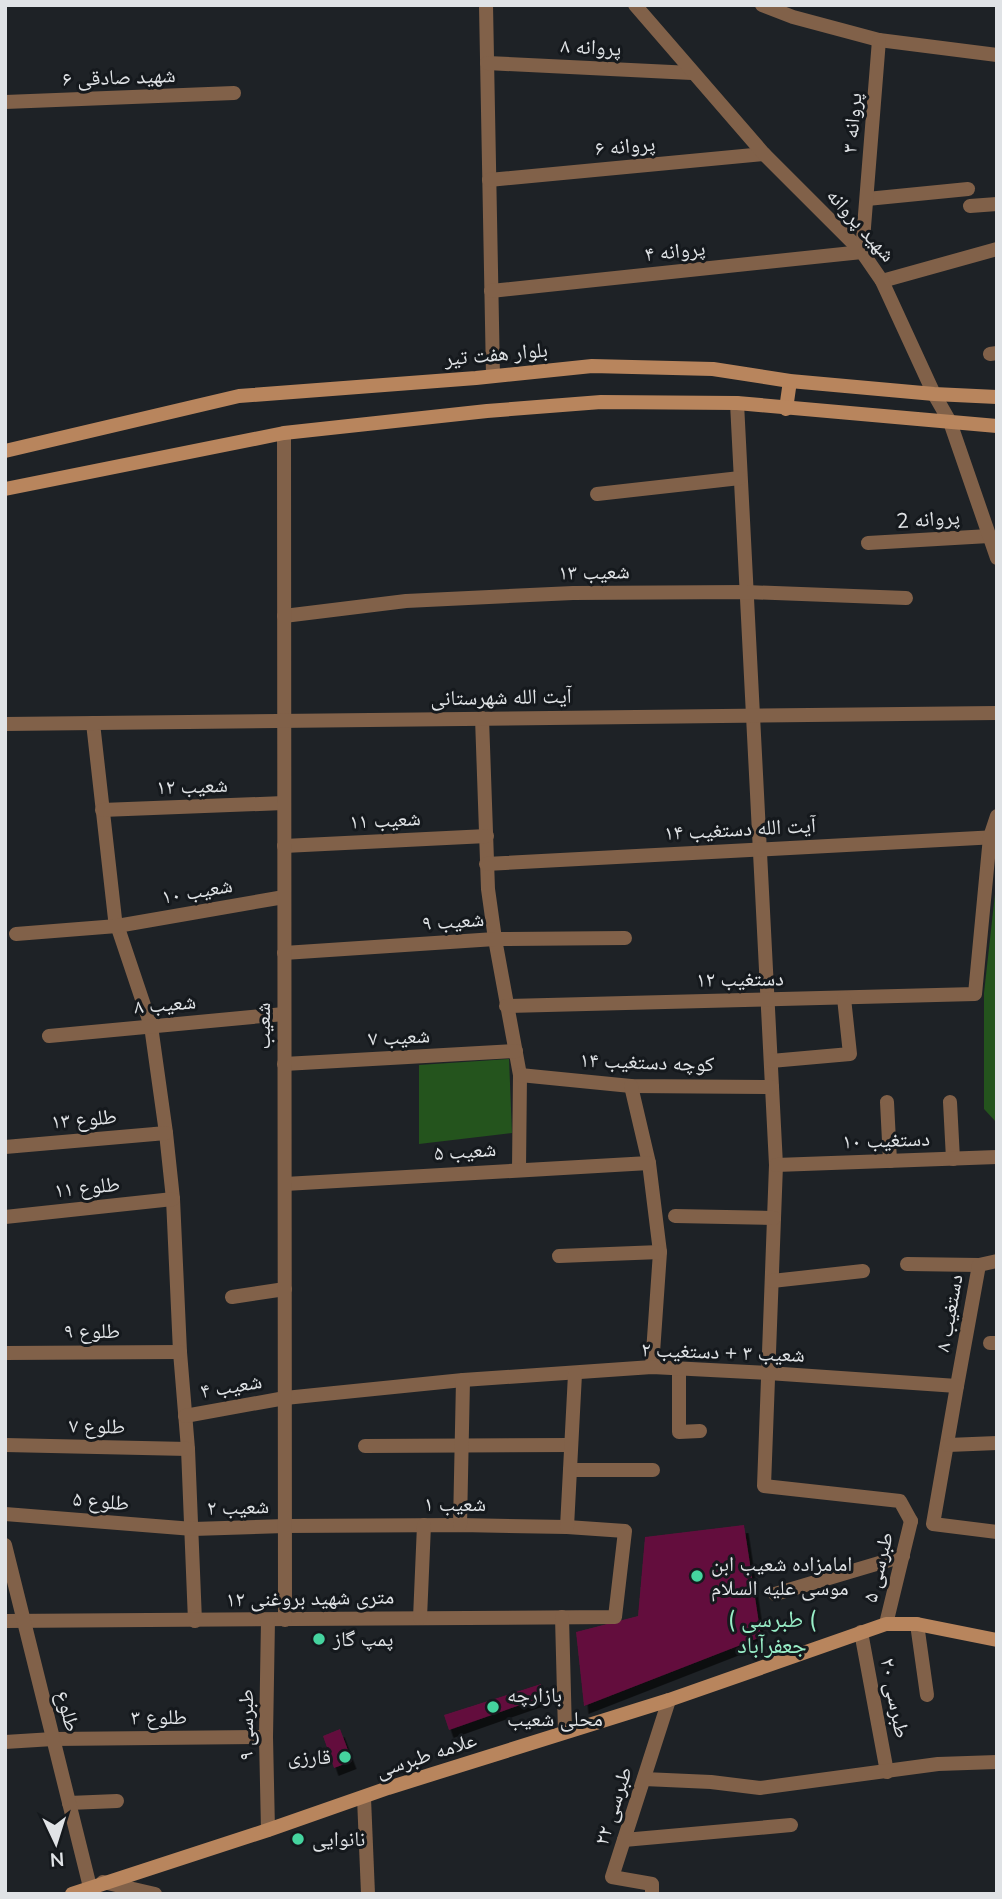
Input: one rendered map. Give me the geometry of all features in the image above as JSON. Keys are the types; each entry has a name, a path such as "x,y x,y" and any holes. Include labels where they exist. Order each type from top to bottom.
{"main road":[{"name":"بلوار هفت تیر","path":"5,451 239,396 592,366 713,369 790,381 997,397"},
{"path":"786,409 790,381"},
{"path":"5,489 284,433 487,411 601,402 737,403 997,426"},
{"name":"علامه طبرسی","path":"72,1894 388,1788 669,1700 886,1624 917,1624 997,1640"}],"street":[{"path":"486,5 493,376"},
{"name":"شهید پروانه","path":"635,5 764,154 862,252 882,281 934,394 950,422 997,558"},
{"path":"762,5 794,11 879,40 997,55"},
{"name":"پروانه ۳","path":"862,252 879,40"},
{"name":"پروانه ۸","path":"487,63 692,73"},
{"name":"شهید صادقی ۶","path":"5,102 233,93"},
{"name":"پروانه ۶","path":"489,180 764,154"},
{"path":"867,199 968,189"},
{"path":"970,206 997,204"},
{"path":"882,281 997,249"},
{"name":"پروانه ۴","path":"491,291 862,252"},
{"path":"737,403 776,1165 764,1486 900,1501 911,1521 997,1532"},
{"name":"شعیب","path":"284,433 285,1620"},
{"path":"597,494 740,478"},
{"name":"پروانه 2","path":"868,543 989,536"},
{"name":"شعیب ۱۳","path":"285,616 406,601 573,593 746,592 906,598"},
{"name":"آیت الله شهرستانی","path":"5,724 997,713"},
{"path":"482,718 486,863 495,939 520,1075 519,1169"},
{"path":"93,723 117,926 151,1026 166,1133 173,1199 180,1352 193,1529 195,1620"},
{"name":"شعیب ۱۲","path":"102,810 284,803"},
{"path":"993,837 997,816"},
{"name":"شعیب ۱۱","path":"285,846 487,836"},
{"name":"آیت الله دستغیب ۱۴","path":"486,863 993,837"},
{"name":"دستغیب ۱۲","path":"506,1006 975,995 993,837"},
{"name":"شعیب ۱۰","path":"16,934 117,926 285,897"},
{"name":"شعیب ۹","path":"285,954 495,939 625,938"},
{"path":"771,1061 850,1054 844,998"},
{"name":"شعیب ۸","path":"49,1036 285,1014"},
{"name":"شعیب ۷","path":"285,1065 516,1051"},
{"name":"کوچه دستغیب ۱۴","path":"520,1075 631,1086 772,1087"},
{"path":"631,1086 649,1163 660,1252 652,1367"},
{"path":"887,1102 890,1161"},
{"path":"950,1102 953,1158"},
{"name":"طلوع ۱۳","path":"5,1147 166,1133"},
{"name":"دستغیب ۱۰","path":"776,1165 997,1157"},
{"name":"شعیب ۵","path":"285,1184 649,1163"},
{"name":"طلوع ۱۱","path":"5,1217 173,1199"},
{"path":"675,1216 774,1218"},
{"path":"559,1255 660,1252"},
{"name":"دستغیب ۸","path":"957,1386 979,1265 997,1261"},
{"path":"907,1264 979,1265"},
{"path":"772,1281 863,1271"},
{"path":"232,1297 285,1289"},
{"name":"طلوع ۹","path":"5,1353 180,1352"},
{"name":"شعیب ۳ + دستغیب ۲","path":"285,1398 463,1380 652,1367 957,1386"},
{"path":"679,1368 679,1432 700,1431"},
{"path":"567,1527 575,1374"},
{"path":"460,1525 463,1380"},
{"path":"933,1524 957,1386"},
{"name":"شعیب ۴","path":"186,1416 285,1398"},
{"path":"948,1445 997,1443"},
{"name":"طلوع ۷","path":"5,1445 188,1449"},
{"path":"365,1446 571,1445"},
{"path":"570,1470 653,1470"},
{"name":"طلوع ۵","path":"5,1514 193,1529"},
{"name":"طبرسی ۵","path":"886,1624 911,1521"},
{"path":"420,1619 424,1525"},
{"name":"شعیب ۱","path":"285,1526 460,1525 625,1531 615,1617"},
{"name":"شعیب ۲","path":"193,1529 285,1526"},
{"name":"طلوع","path":"5,1545 69,1802 98,1887"},
{"path":"775,1594 903,1556"},
{"path":"562,1617 565,1732"},
{"name":"۱۲ متری شهید بروغنی","path":"5,1621 615,1617"},
{"name":"طبرسی ۹","path":"268,1620 268,1830"},
{"path":"917,1624 927,1695"},
{"name":"طبرسی ۲۰","path":"861,1632 887,1772"},
{"name":"طبرسی ۲۲","path":"652,1894 652,1884 612,1877 669,1700"},
{"name":"طلوع ۳","path":"5,1742 266,1737"},
{"path":"644,1779 711,1782 760,1788 938,1764 997,1762"},
{"path":"364,1798 368,1894"},
{"path":"69,1802 117,1801"},
{"path":"624,1840 791,1825"},
{"path":"98,1887 155,1894"}],"green space":[{"path":"997,876 997,1123 984,1109 984,993"},
{"path":"509,1059 512,1133 419,1144 419,1065"}],"building":[{"name":"امامزاده شعیب ابن موسی علیه السلام","path":"744,1525 761,1637 584,1706 576,1632 638,1616 645,1537"},
{"name":"بازارچه محلی شعیب","path":"541,1684 540,1698 449,1730 444,1715"},
{"path":"340,1729 352,1761 334,1768 323,1736"}],"place":[{"name":"امامزاده شعیب ابن موسی علیه السلام","path":"697,1576"},
{"name":"پمپ گاز","path":"319,1639"},
{"name":"بازارچه محلی شعیب","path":"493,1707"},
{"name":"قارزی","path":"345,1757"},
{"name":"نانوایی","path":"298,1839"}],"district":[{"name":"( طبرسی ( جعفرآباد","path":"772,1632"}]}
